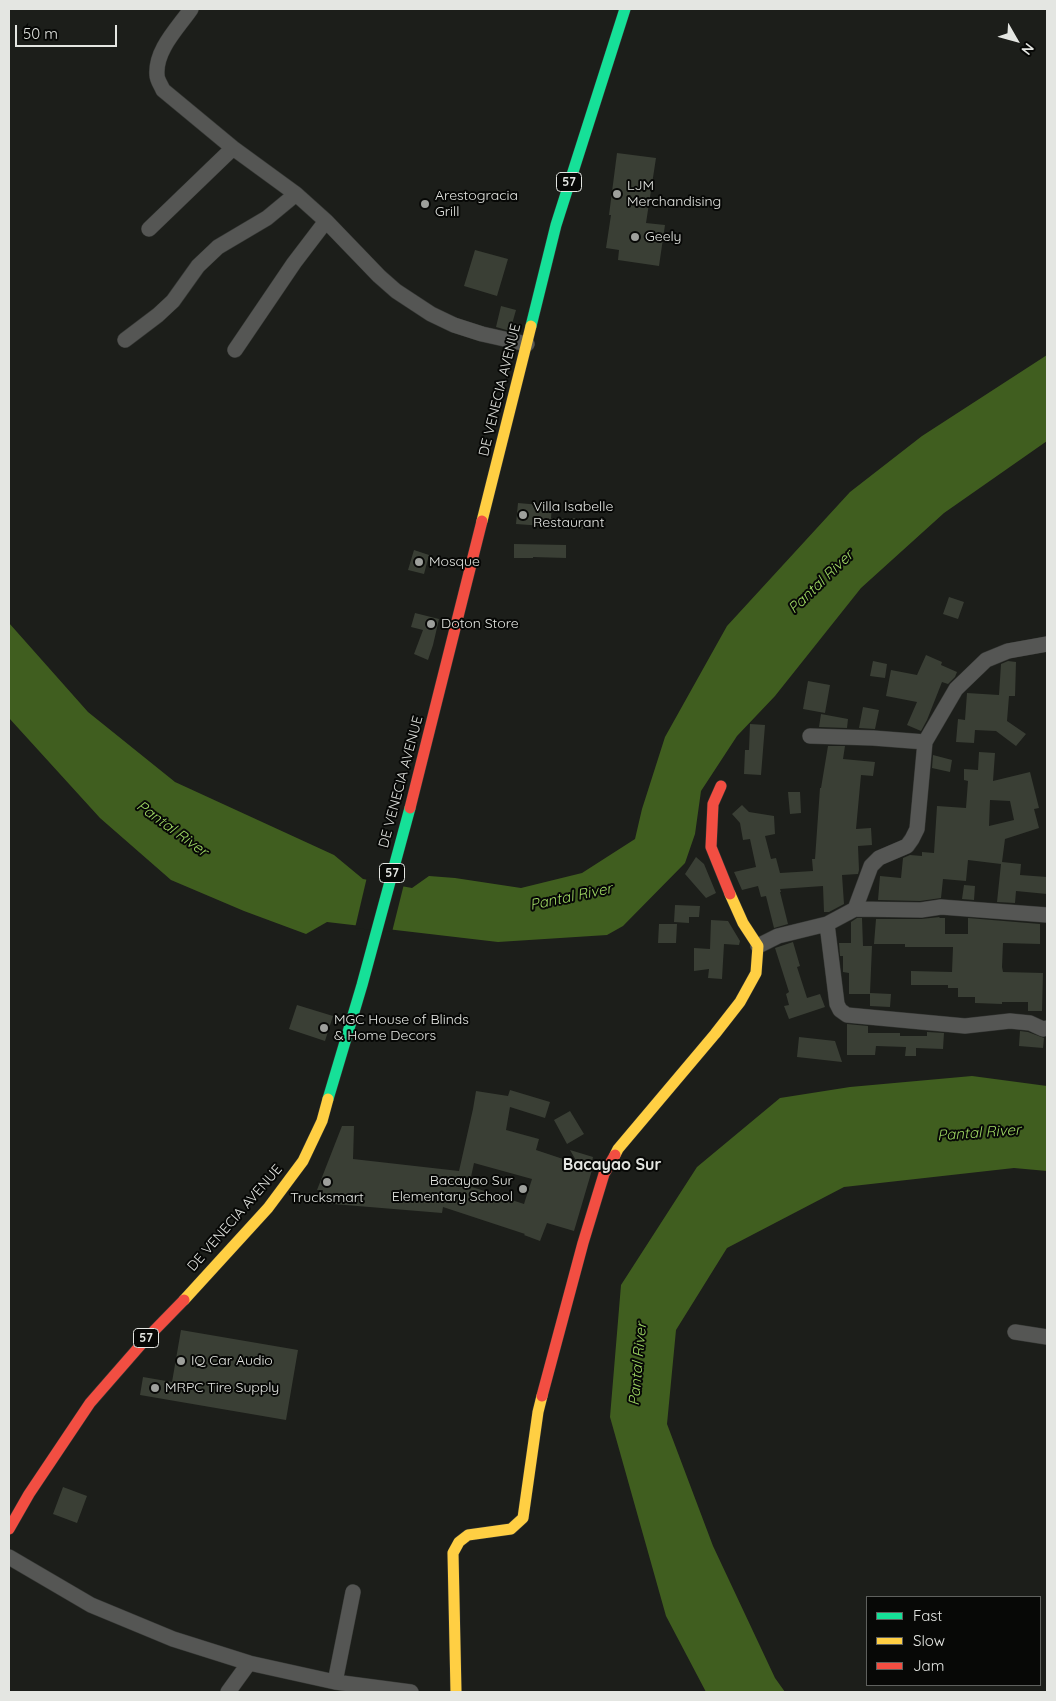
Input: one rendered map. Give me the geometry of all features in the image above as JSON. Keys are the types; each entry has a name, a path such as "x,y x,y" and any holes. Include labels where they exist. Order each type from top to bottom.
{"main road":[{"name":"DE VENECIA AVENUE","path":"9,1529 90,1403 144,1340 210,1273 261,1216 303,1161 322,1122 362,985 423,760 558,216 620,10"},
{"path":"456,1692 453,1553 458,1541 462,1537 511,1529 523,1518 538,1412 583,1243 604,1174 618,1149 740,1002 756,973 758,946 743,923 723,879 712,847 711,825 713,804 721,786"}],"street":[{"path":"191,9 163,48 157,64 157,77 163,90 234,148 296,194 326,221 390,286 431,314 454,325 482,334 527,344"},
{"path":"149,229 234,148"},
{"path":"124,340 158,315 173,300 198,266 218,247 267,218 296,194"},
{"path":"235,350 294,263 326,221"},
{"path":"855,909 871,866 879,858 907,846 917,829 925,742 956,689 986,660 1008,651 1047,644"},
{"path":"810,736 925,742"},
{"path":"758,946 778,936 827,924 855,909 921,910 941,907 1047,915"},
{"path":"827,924 837,1004 840,1010 847,1015 965,1026 1010,1021 1030,1023 1043,1029 1047,1028"},
{"path":"1015,1332 1047,1337"},
{"path":"9,1557 91,1605 173,1639 249,1663 335,1682 411,1692"},
{"path":"335,1682 353,1592"},
{"path":"228,1692 249,1663"}],"water":[{"name":"Pantal River","path":"1047,355 1047,441 944,513 861,588 775,696 737,736 701,791 695,834 685,863 623,926 607,935 498,942 327,922 306,934 244,911 171,880 100,818 9,718 9,623 88,712 175,782 334,855 363,879 412,888 429,876 521,888 582,873 635,839 642,809 665,737 727,626 850,492 922,436"},
{"name":"Pantal River","path":"972,1076 1047,1086 1047,1171 1014,1168 844,1187 727,1248 676,1330 667,1424 713,1546 775,1678 785,1692 706,1692 666,1616 610,1417 621,1285 697,1167 780,1098 850,1087"}],"pier":[{"path":"367,877 404,884 392,932 355,928"}],"building":[{"path":"617,153 656,158 646,223 665,225 659,266 618,260 619,250 606,248"},
{"path":"475,250 508,259 497,296 464,286"},
{"path":"501,306 516,310 510,331 496,327"},
{"path":"518,503 552,506 551,518 583,518 583,529 516,524"},
{"path":"514,544 566,545 566,558 514,558"},
{"name":"Mosque","path":"414,550 429,555 424,574 408,570"},
{"path":"949,597 964,602 958,619 943,614"},
{"path":"415,613 439,619 428,660 414,654 423,630 411,627"},
{"path":"926,655 942,662 941,665 957,672 948,684 942,682 921,731 907,725 917,702 886,696 891,670 917,675"},
{"path":"873,661 887,664 885,678 870,676"},
{"path":"1008,661 1016,662 1015,696 1009,696 1007,721 1026,734 1016,746 996,731 975,730 974,743 956,742 958,719 965,720 967,693 999,695 1001,664"},
{"path":"808,681 830,685 825,713 803,709"},
{"path":"863,707 879,710 875,729 859,728"},
{"path":"821,714 848,719 847,728 819,727"},
{"path":"750,724 765,725 761,775 744,774 745,750 749,750"},
{"path":"828,746 845,746 843,759 875,762 873,776 861,775 856,829 871,828 872,845 858,846 858,874 842,875 844,904 829,912 824,912 823,886 780,889 788,924 774,928 766,896 761,897 758,886 742,890 734,872 756,867 750,839 743,840 740,823 732,814 742,805 749,812 774,816 775,834 765,836 771,859 776,858 780,873 813,871 812,859 815,859 820,788"},
{"path":"979,752 995,753 993,781 1030,772 1039,808 1034,809 1039,828 1005,839 1002,862 1021,864 1020,875 1047,877 1047,894 1016,891 1015,903 997,902 1001,864 968,860 966,881 943,879 941,898 920,901 878,900 880,876 901,878 903,858 910,855 922,856 922,852 934,853 937,806 966,808 968,781 964,780 964,769 978,770","holes":["990,800 1010,801 1014,820 989,826"]},
{"path":"933,755 952,760 950,772 932,768"},
{"path":"788,792 800,792 801,813 790,814"},
{"path":"696,857 704,864 716,893 706,898 685,874"},
{"path":"964,885 975,886 974,900 962,899"},
{"path":"675,905 700,906 699,917 689,917 689,923 674,922"},
{"path":"857,918 862,918 863,946 872,946 870,993 891,994 890,1007 870,1006 870,994 849,994 849,973 843,972 843,956 840,956 839,943 851,943 851,922"},
{"path":"945,918 945,934 968,934 968,918 1040,924 1040,944 1003,943 1002,967 1003,972 1043,973 1042,1011 1028,1011 1028,1002 1002,1002 1002,1004 975,1003 975,997 958,997 958,988 948,988 948,985 911,985 911,971 952,972 953,947 905,947 905,944 874,944 876,919"},
{"path":"711,920 728,921 740,941 739,945 724,944 722,979 708,978 709,969 694,971 694,948 710,949"},
{"path":"659,924 677,924 676,943 658,943"},
{"path":"793,942 800,966 797,967 807,998 820,994 825,1007 789,1019 784,1006 789,1005 786,994 789,992 775,948"},
{"path":"297,1005 333,1016 325,1041 289,1029"},
{"path":"847,1024 868,1026 868,1033 900,1033 900,1036 927,1036 927,1032 944,1033 943,1049 916,1048 916,1056 905,1056 906,1047 876,1046 875,1055 847,1055"},
{"path":"1020,1031 1044,1038 1043,1048 1019,1046"},
{"path":"799,1037 835,1041 842,1062 797,1057"},
{"path":"510,1090 550,1102 545,1118 510,1107 506,1130 539,1139 536,1150 578,1164 570,1150 593,1157 590,1170 592,1170 574,1231 547,1223 540,1241 525,1234 443,1207 442,1213 321,1203 323,1190 317,1190 342,1126 354,1126 353,1159 459,1171 476,1091 508,1096","holes":["474,1163 532,1179 524,1204 469,1186"]},
{"path":"570,1111 584,1134 567,1144 554,1120"},
{"path":"181,1330 298,1350 286,1420 140,1395 143,1377 172,1382"},
{"path":"63,1487 87,1496 77,1523 53,1514"}],"traffic: fast":[{"path":"531,326 556,225 625,9"},
{"path":"328,1099 362,985 410,808"}],"traffic: slow":[{"path":"482,521 531,326"},
{"path":"615,1155 740,1002 756,973 758,946 743,923 730,894"},
{"path":"184,1300 268,1208 303,1161 322,1121 328,1099"},
{"path":"456,1692 453,1553 459,1542 468,1535 511,1529 523,1518 542,1396"}],"traffic: jam":[{"path":"410,808 482,521"},
{"path":"721,786 713,804 711,847 730,894"},
{"path":"542,1396 583,1243 604,1174 615,1155"},
{"path":"9,1529 29,1494 90,1403 145,1340 184,1300"}],"place":[{"name":"LJM Merchandising","path":"617,194"},
{"name":"Arestogracia Grill","path":"425,204"},
{"name":"Geely","path":"635,237"},
{"name":"Villa Isabelle Restaurant","path":"523,515"},
{"name":"Mosque","path":"419,562"},
{"name":"Doton Store","path":"431,624"},
{"name":"MGC House of Blinds & Home Decors","path":"324,1028"},
{"name":"Trucksmart","path":"327,1182"},
{"name":"Bacayao Sur Elementary School","path":"523,1189"},
{"name":"IQ Car Audio","path":"181,1361"},
{"name":"MRPC Tire Supply","path":"155,1388"}],"district":[{"name":"Bacayao Sur","path":"612,1165"}]}
